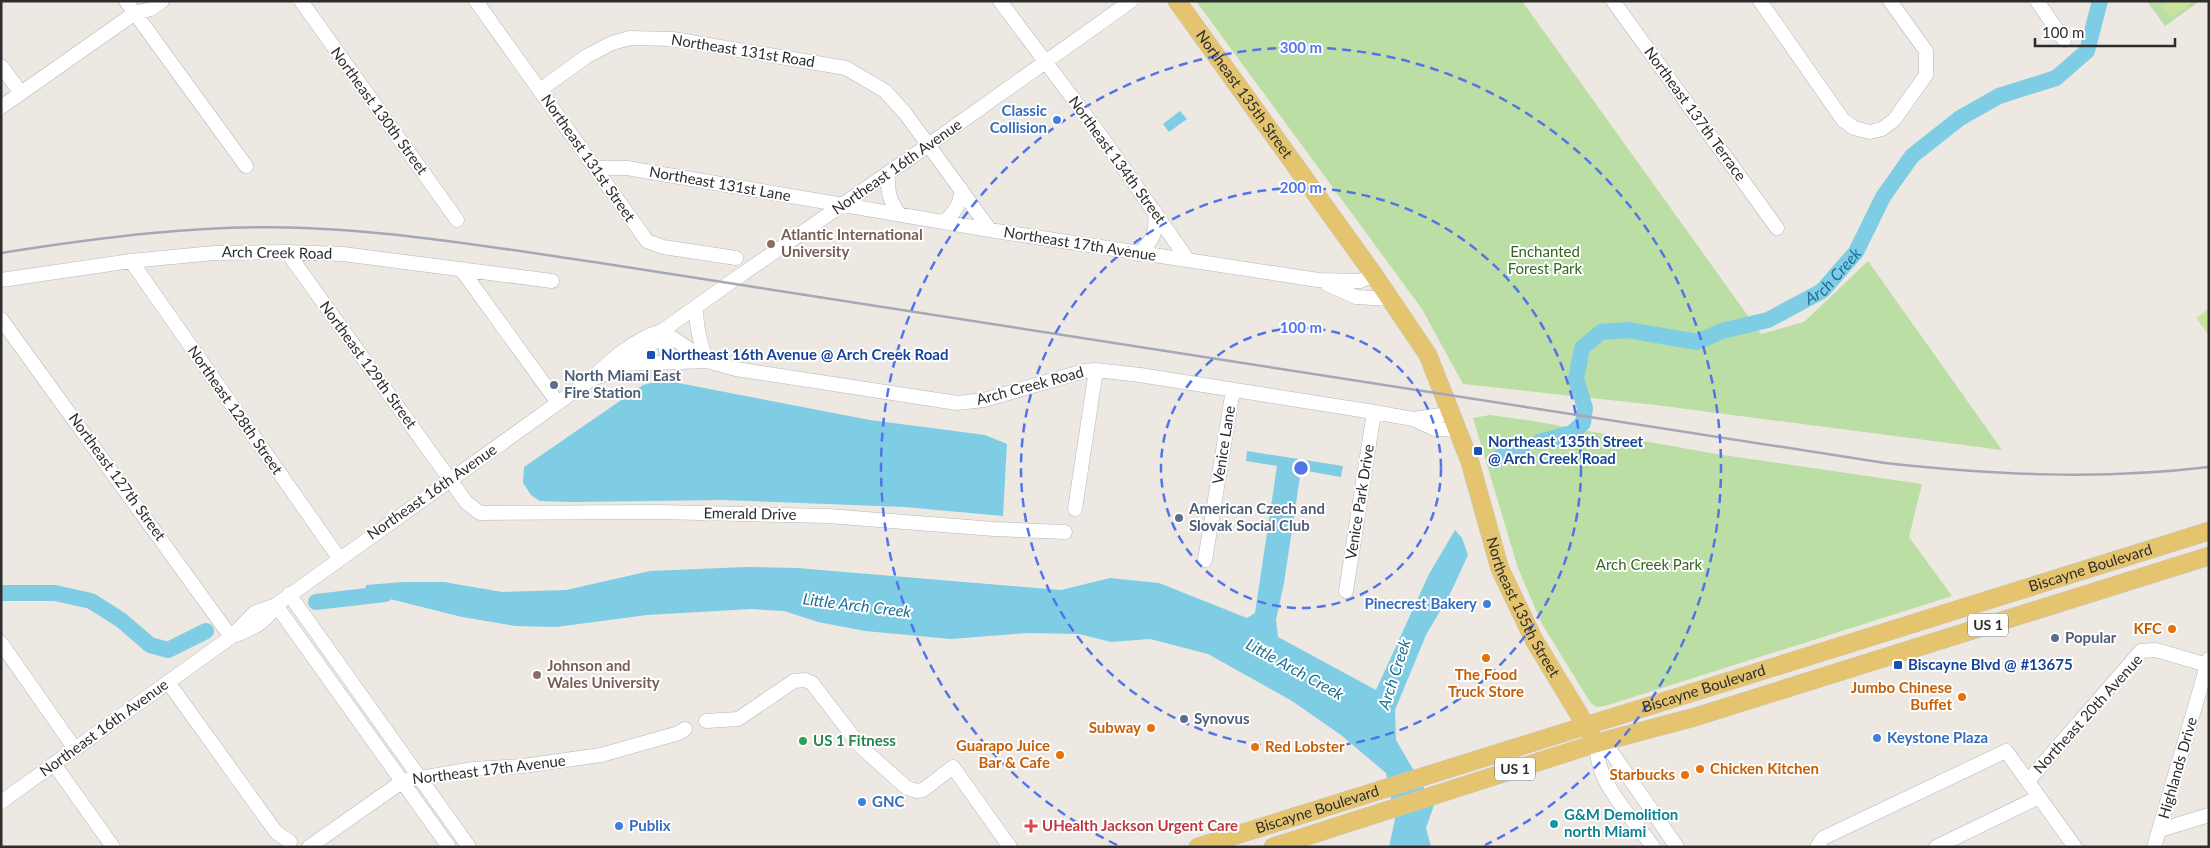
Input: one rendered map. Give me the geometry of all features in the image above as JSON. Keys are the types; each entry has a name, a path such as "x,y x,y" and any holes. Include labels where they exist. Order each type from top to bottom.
{"main road":[{"name":"Northeast 135th Street","path":"1177,1 1391,299 1431,361 1448,380 1466,426 1472,456 1470,462"},
{"name":"Northeast 135th Street","path":"1431,361 1470,462 1500,569 1534,640 1597,743"},
{"name":"Biscayne Boulevard","path":"1198,847 2209,531"},
{"name":"Biscayne Boulevard","path":"1273,847 1597,743 1695,717 2209,556"},
{"path":"2006,595 2012,617"},
{"path":"1805,657 1813,680"}],"street":[{"path":"126,1 139,7 151,9 162,1"},
{"name":"Northeast 130th Street","path":"301,1 457,220"},
{"name":"Northeast 131st Street","path":"476,1 597,168 647,241 662,247 736,258"},
{"name":"Northeast 134th Street","path":"1000,1 1188,260"},
{"name":"Northeast 16th Avenue","path":"590,380 623,364 652,344 662,331 1131,1"},
{"name":"Northeast 137th Terrace","path":"1613,1 1777,228"},
{"path":"1760,1 1843,120 1854,128 1870,132 1882,129 1894,120 1926,75 1926,51 1890,1"},
{"path":"2037,1 2064,40"},
{"path":"1,108 139,7"},
{"path":"139,7 246,166"},
{"name":"Northeast 131st Road","path":"540,90 588,56 612,43 630,38 673,39 846,68 885,91 905,112 930,144"},
{"path":"1,66 22,93"},
{"path":"930,144 990,230"},
{"name":"Northeast 131st Lane","path":"597,168 627,168 842,205"},
{"path":"888,173 887,188 889,197 899,214"},
{"path":"944,222 957,208 961,198 961,188"},
{"name":"Northeast 17th Avenue","path":"842,205 1138,254 1319,280 1360,281 1374,275"},
{"path":"1138,254 1150,243 1155,233 1155,212"},
{"name":"Arch Creek Road","path":"1,280 131,261 214,252 287,252 343,254 552,281"},
{"name":"Northeast 129th Street","path":"287,252 450,479"},
{"name":"Northeast 128th Street","path":"131,261 339,558"},
{"path":"462,268 558,403"},
{"name":"Northeast 17th Avenue","path":"1319,280 1356,296 1391,299"},
{"path":"696,307 696,320 707,361"},
{"name":"Northeast 127th Street","path":"1,319 231,637"},
{"path":"662,331 666,350 676,361"},
{"name":"Northeast 16th Avenue","path":"1,802 231,637 248,630 268,618 276,604 289,594 590,380 609,362 646,336 662,331"},
{"name":"Arch Creek Road","path":"662,331 707,361 736,369 957,403 984,400 1084,371 1096,370 1140,375 1374,412 1413,419 1435,428 1458,430"},
{"name":"Arch Creek Road","path":"623,364 676,361 696,363 707,361"},
{"path":"1075,508 1096,370"},
{"name":"Venice Lane","path":"1206,560 1233,390"},
{"name":"Venice Park Drive","path":"1346,591 1374,412"},
{"name":"Arch Creek Road","path":"1413,419 1450,412"},
{"name":"Emerald Drive","path":"450,479 473,509 480,513 659,512 828,516 994,529 1065,532"},
{"path":"289,594 469,847"},
{"path":"276,604 343,698 399,783 449,847"},
{"path":"1,644 75,749"},
{"name":"Northeast 20th Avenue","path":"2028,781 2132,659 2142,651 2156,650 2208,662"},
{"name":"Highlands Drive","path":"2154,847 2208,662"},
{"path":"706,721 738,719 794,681 805,680 817,687 861,747 907,788 917,791 922,790 953,767 1010,847"},
{"path":"168,682 276,832 283,845 296,842 308,846"},
{"path":"343,698 356,689"},
{"name":"Northeast 17th Avenue","path":"308,846 399,783 473,769 518,766 601,755 679,733 685,729"},
{"name":"Northeast 135th Street","path":"1653,847 1608,784 1596,757 1597,743 1612,753 1677,847"},
{"path":"1817,847 1823,838 2006,751 2073,846"},
{"path":"54,764 113,847"},
{"path":"1936,847 2039,796"},
{"path":"2160,830 2209,815"}],"green space":[{"name":"Enchanted Forest Park","path":"1196,1 1522,1 1761,334 1804,322 1868,261 2002,450 1656,405 1463,384 1422,309"},
{"path":"2147,1 2200,1 2165,26"},
{"path":"2168,1 2194,1 2170,18 2161,6"},
{"path":"2209,309 2209,335 2196,318"},
{"name":"Arch Creek Park","path":"1490,415 1716,454 1922,484 1909,537 1952,596 1605,706 1596,707 1590,702 1542,624 1518,568 1473,418"}],"water":[{"path":"1180,111 1187,119 1169,132 1163,124"},
{"path":"663,380 870,420 985,435 1007,444 1003,516 904,507 722,500 540,501 531,495 523,483 524,467 643,385"},
{"path":"1247,451 1343,466 1341,477 1301,470 1284,583 1276,620 1278,637 1376,690 1429,574 1455,530 1462,538 1468,555 1450,594 1426,635 1395,710 1396,740 1434,805 1426,828 1431,847 1389,847 1395,819 1386,773 1341,735 1292,701 1208,654 1150,639 1111,642 1079,634 1028,633 951,639 865,631 818,622 784,611 751,609 647,615 556,627 516,626 462,617 390,599 364,598 366,585 403,582 444,582 502,592 566,590 650,571 746,567 797,568 1061,590 1110,578 1159,583 1247,618 1255,613 1277,466 1246,461"}],"waterway":[{"name":"Arch Creek","path":"1539,442 1572,433 1583,423 1585,408 1576,379 1582,348 1601,332 1628,330 1697,342 1722,331 1768,320 1822,291 1856,252 1883,197 1912,156 1960,118 1999,96 2056,78 2087,51 2100,1"},
{"name":"Arch Creek","path":"1495,461 1508,450 1522,447"},
{"path":"1,593 55,593 91,601 121,620 150,645 168,650 206,631"},
{"name":"Little Arch Creek","path":"316,602 385,594"}],"railway":[{"path":"1,253 115,237 191,230 267,227 378,233 450,241 594,262 1885,463 1966,471 2088,475 2128,474 2209,467"}],"place":[{"name":"Classic Collision","path":"1057,120"},
{"name":"Atlantic International University","path":"771,244"},
{"name":"Northeast 16th Avenue @ Arch Creek Road","path":"651,355"},
{"name":"North Miami East Fire Station","path":"554,385"},
{"name":"Northeast 135th Street @ Arch Creek Road","path":"1478,451"},
{"name":"American Czech and Slovak Social Club","path":"1179,518"},
{"name":"Pinecrest Bakery","path":"1487,604"},
{"name":"KFC","path":"2172,629"},
{"name":"Popular","path":"2055,638"},
{"name":"The Food Truck Store","path":"1486,658"},
{"name":"Biscayne Blvd @ #13675","path":"1898,665"},
{"name":"Johnson and Wales University","path":"537,675"},
{"name":"Jumbo Chinese Buffet","path":"1962,697"},
{"name":"Synovus","path":"1184,719"},
{"name":"Subway","path":"1151,728"},
{"name":"Keystone Plaza","path":"1877,738"},
{"name":"US 1 Fitness","path":"803,741"},
{"name":"Red Lobster","path":"1255,747"},
{"name":"Guarapo Juice Bar & Cafe","path":"1060,755"},
{"name":"Chicken Kitchen","path":"1700,769"},
{"name":"Starbucks","path":"1685,775"},
{"name":"GNC","path":"862,802"},
{"name":"G&M Demolition north Miami","path":"1554,824"},
{"name":"Publix","path":"619,826"},
{"name":"UHealth Jackson Urgent Care","path":"1031,826"}]}
